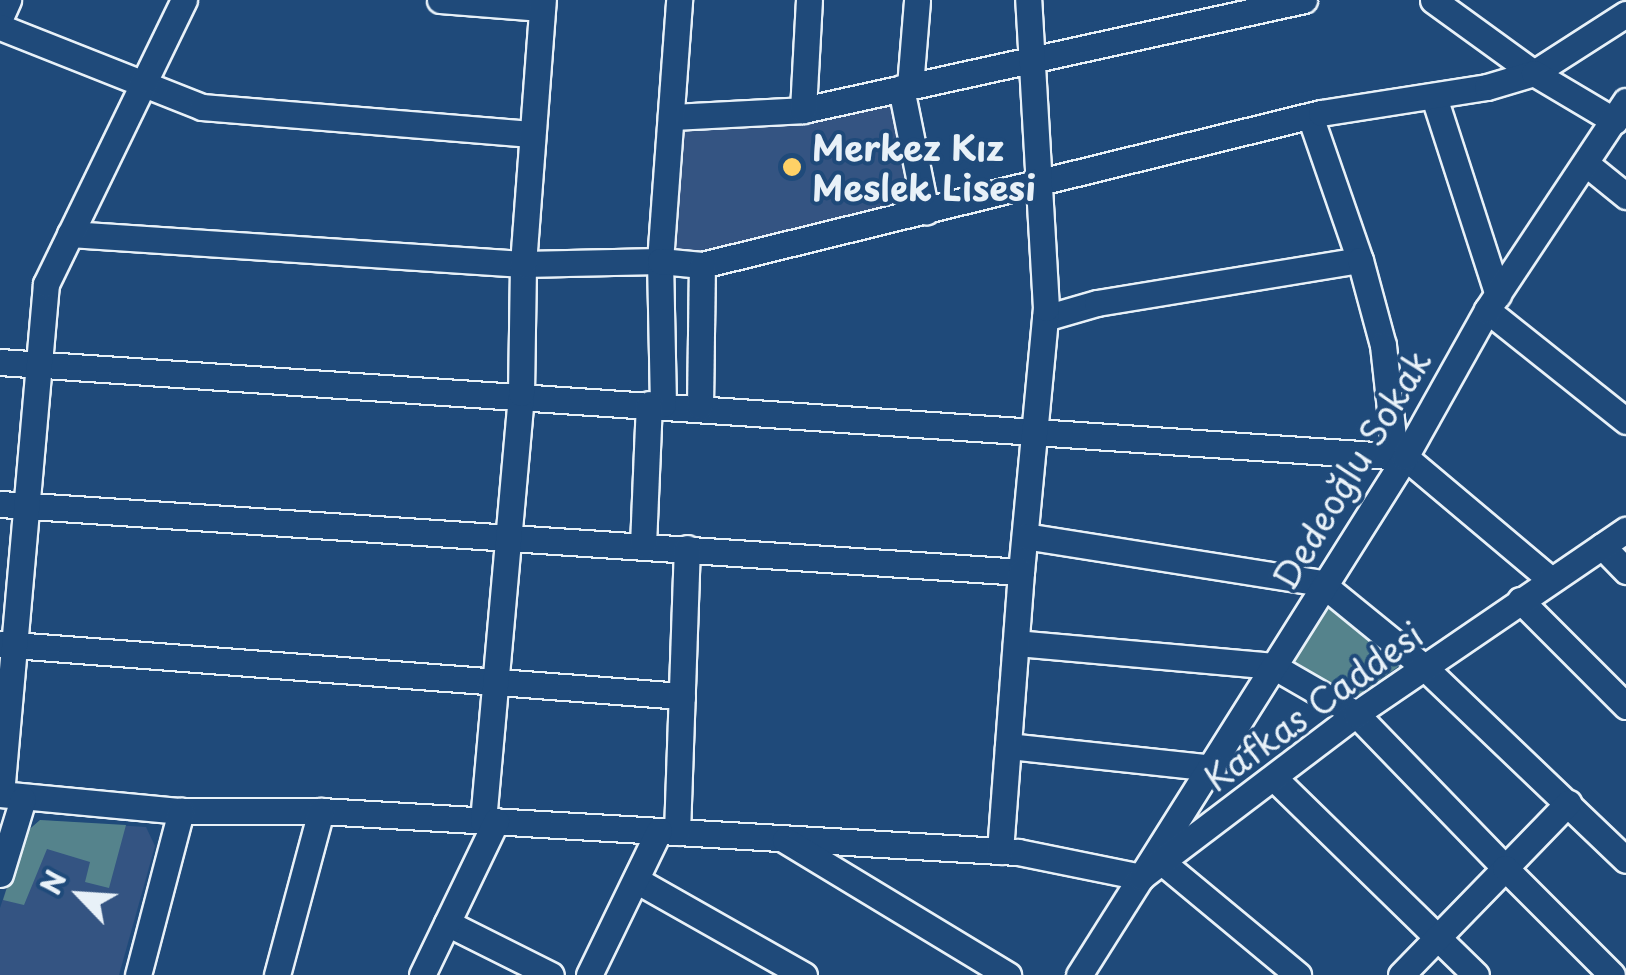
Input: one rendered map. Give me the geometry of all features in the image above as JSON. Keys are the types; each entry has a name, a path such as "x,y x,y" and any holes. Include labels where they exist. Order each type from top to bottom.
{"street":[{"path":"0,18 8,0"},
{"path":"0,874 8,796 6,645 12,505 39,362 46,284 184,0"},
{"path":"422,975 490,821 490,686 522,393 522,264 542,4 440,0"},
{"path":"642,545 656,404 660,261 678,0"},
{"path":"803,110 809,0"},
{"path":"917,0 906,87 926,212"},
{"path":"1000,851 1045,318 1026,60 1028,0"},
{"path":"671,117 803,110 1026,60 1244,5 1304,0"},
{"path":"1433,0 1534,73 1621,111"},
{"path":"70,234 522,264 660,261 702,265 1038,186 1310,116 1434,97 1534,73 1626,14"},
{"path":"0,27 202,107 531,134"},
{"path":"1434,97 1492,302 1626,420"},
{"name":"Dedeoğlu Sokak","path":"1151,869 1492,302 1589,166 1621,111"},
{"path":"1310,116 1360,260 1383,345 1400,456"},
{"path":"1589,166 1626,196"},
{"path":"1045,318 1097,304 1360,260"},
{"path":"700,406 702,265"},
{"path":"0,362 522,393 1400,456 1551,580"},
{"path":"12,505 1021,572"},
{"name":"Kafkas Caddesi","path":"1080,975 1151,869 1356,714 1626,530"},
{"path":"1025,536 1321,583 1424,667 1626,860"},
{"path":"1602,546 1626,571"},
{"path":"597,973 636,880 668,831 682,696 687,548"},
{"path":"1520,600 1626,706"},
{"path":"1016,643 1273,666 1356,714 1612,975"},
{"path":"6,645 490,686 682,696"},
{"path":"1008,746 1213,768"},
{"path":"1274,778 1476,975"},
{"path":"8,796 181,810 321,811 1000,851 1151,869 1298,975"},
{"path":"1401,975 1568,804"},
{"path":"138,975 181,810"},
{"path":"277,975 321,811"},
{"path":"783,838 1008,975"},
{"path":"636,880 804,975"},
{"path":"447,924 551,975"}],"shaded area":[{"name":"Merkez Kız Meslek Lisesi","path":"897,97 915,207 704,255 670,254 680,128"},
{"path":"40,820 146,827 155,846 119,975 0,975 0,908 24,834"}],"green space":[{"path":"1328,603 1402,664 1354,698 1292,660"},
{"path":"40,820 126,825 109,888 85,882 90,862 47,849 24,905 3,900 24,834"}],"place":[{"name":"Merkez Kız Meslek Lisesi","path":"792,167"}]}
